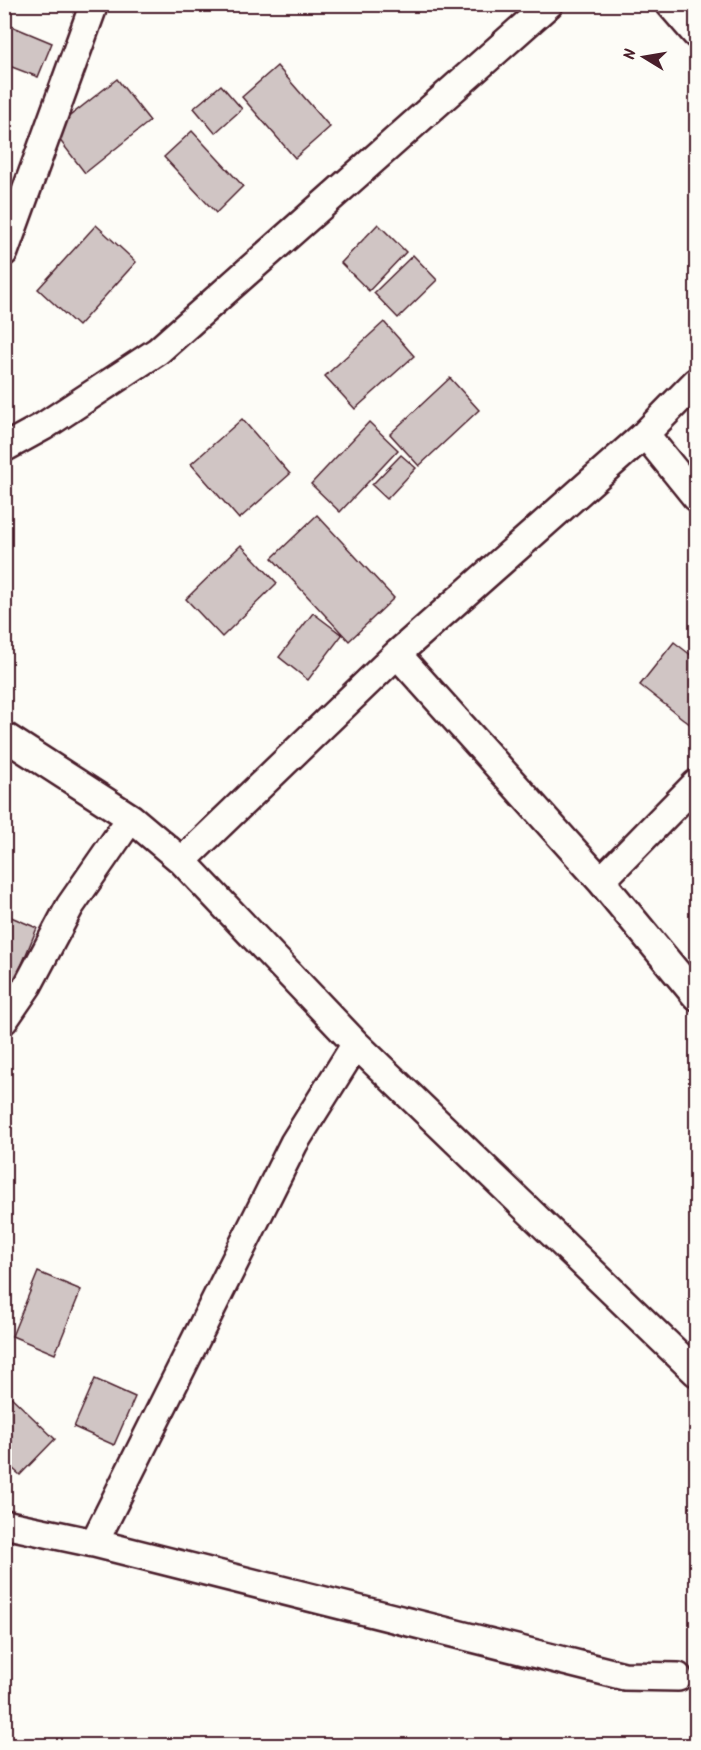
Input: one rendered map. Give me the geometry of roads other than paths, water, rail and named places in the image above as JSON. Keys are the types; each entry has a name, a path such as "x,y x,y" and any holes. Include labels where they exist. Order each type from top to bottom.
{"street":[{"path":"4,252 94,4"},
{"path":"4,448 44,426 158,351 549,4"},
{"path":"670,4 696,34"},
{"path":"182,861 397,654 645,434 696,382"},
{"path":"645,434 696,497"},
{"path":"397,654 601,881 696,996"},
{"path":"4,736 131,818 182,861 356,1044 696,1372"},
{"path":"601,881 696,784"},
{"path":"4,1020 28,985 70,906 131,818"},
{"path":"94,1543 294,1143 356,1044"},
{"path":"4,1524 94,1543 624,1676 678,1677"}]}
